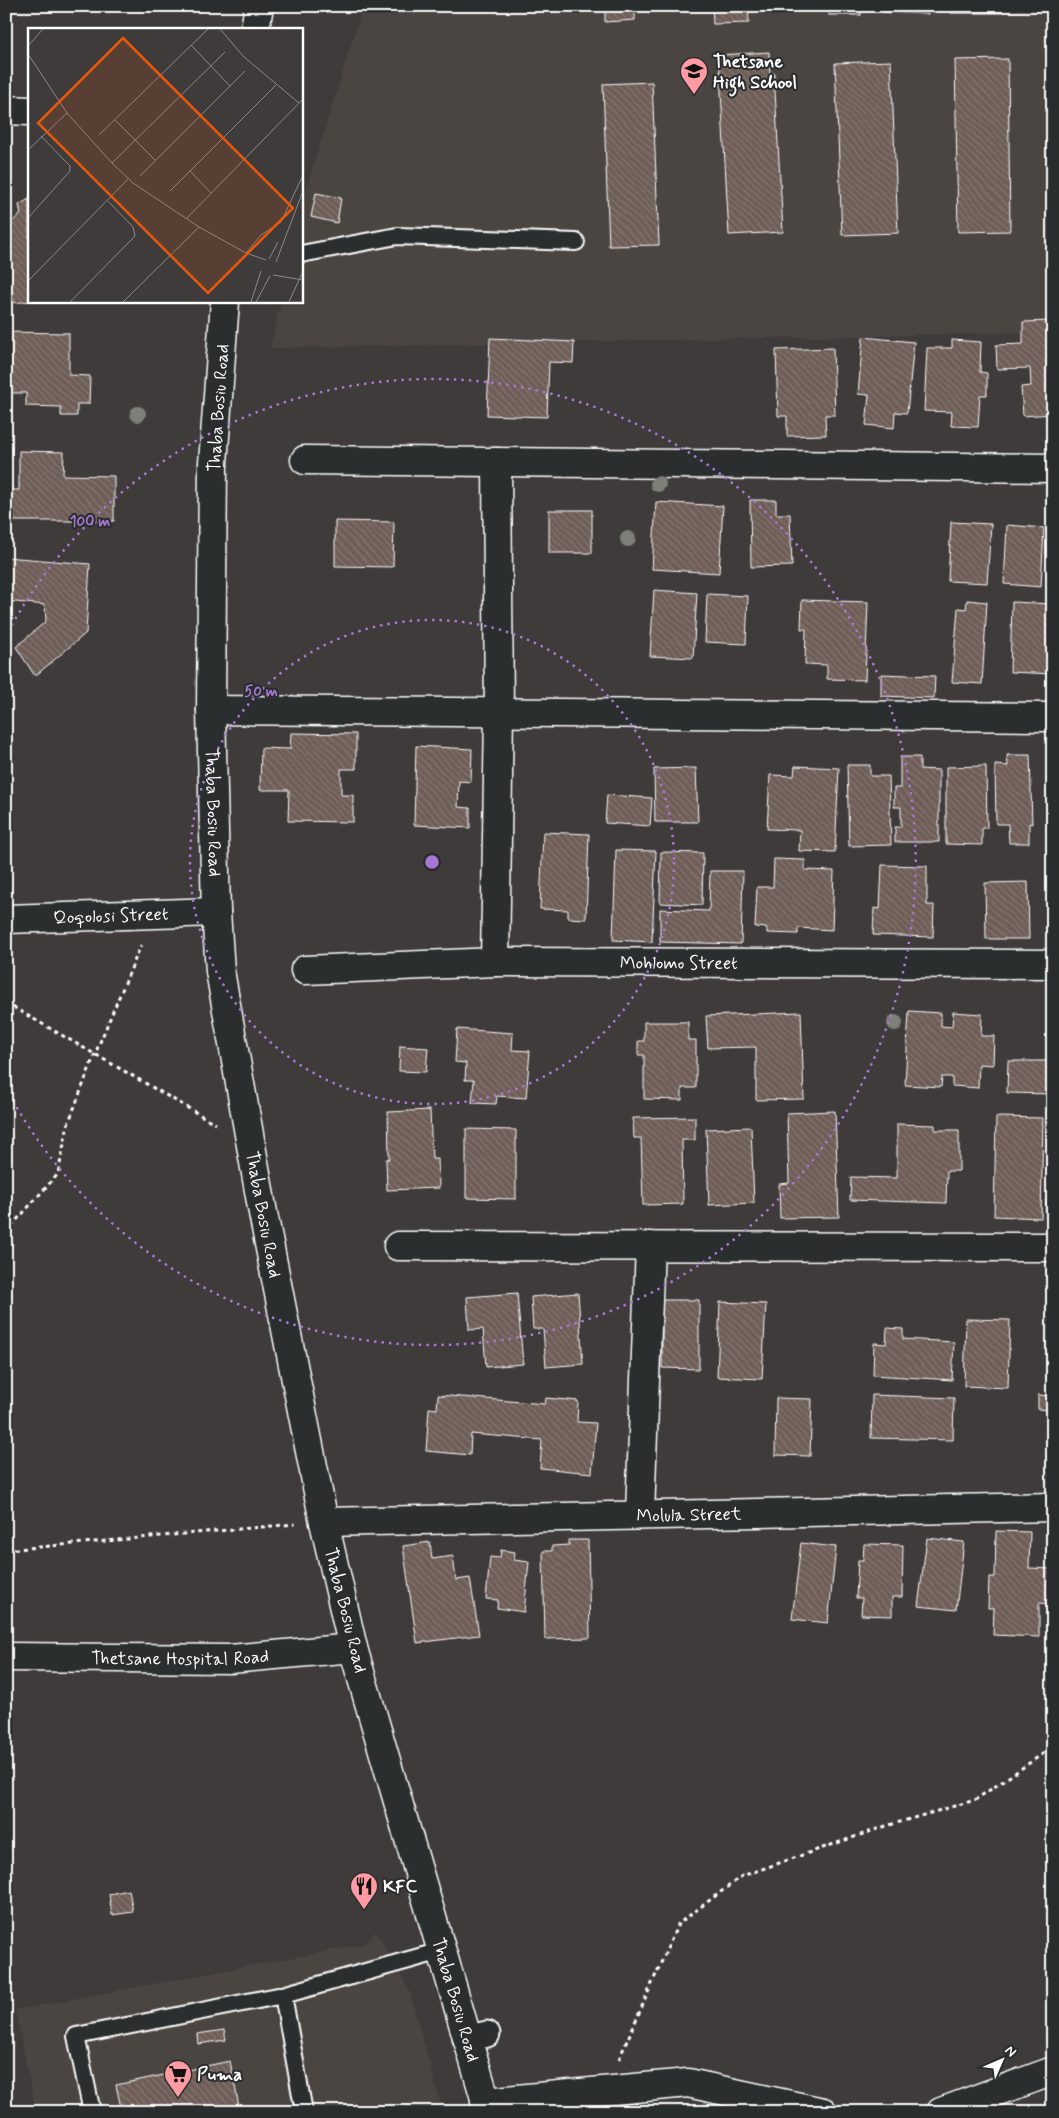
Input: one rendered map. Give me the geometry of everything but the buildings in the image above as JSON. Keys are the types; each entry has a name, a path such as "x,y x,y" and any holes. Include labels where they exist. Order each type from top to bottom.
{"street":[{"path":"255,28 259,6"},
{"path":"6,110 28,111"},
{"name":"Thaba Bosiu Road","path":"225,302 213,463 211,710 216,912 220,970 324,1522 353,1648 441,1951 477,2036 486,2108"},
{"path":"305,460 1053,468"},
{"path":"496,962 499,712 497,462"},
{"path":"211,710 1053,716"},
{"name":"Qoqolosi Street","path":"6,919 216,912"},
{"name":"Mohlomo Street","path":"305,970 496,962 1053,964"},
{"path":"398,1246 1053,1248"},
{"path":"640,1514 650,1246"},
{"name":"Molula Street","path":"324,1522 1053,1506"},
{"name":"Thetsane Hospital Road","path":"6,1657 230,1659 353,1648"},
{"path":"941,2112 1053,2071"},
{"path":"486,2108 688,2083 824,2112"}],"lane":[{"path":"302,254 397,236 576,242"},
{"path":"92,2112 76,2036 283,1995 441,1951"},
{"path":"283,1995 304,2112"}],"path":[{"path":"6,1232 58,1174 68,1124 95,1054 142,944 150,914"},
{"path":"6,1003 207,1120 251,1140"},
{"path":"6,1550 324,1522"},
{"path":"617,2062 678,1924 742,1876 886,1826 975,1800 1053,1747"}],"shaded area":[{"name":"Thetsane High School","path":"363,6 1053,6 1053,332 270,348 281,302 302,302 302,210 308,183"},
{"path":"376,1931 409,1990 443,2112 36,2112 15,2010 365,1944"}],"place":[{"name":"Thetsane High School","path":"694,95"},
{"name":"KFC","path":"364,1910"},
{"name":"Puma","path":"178,2098"}]}
